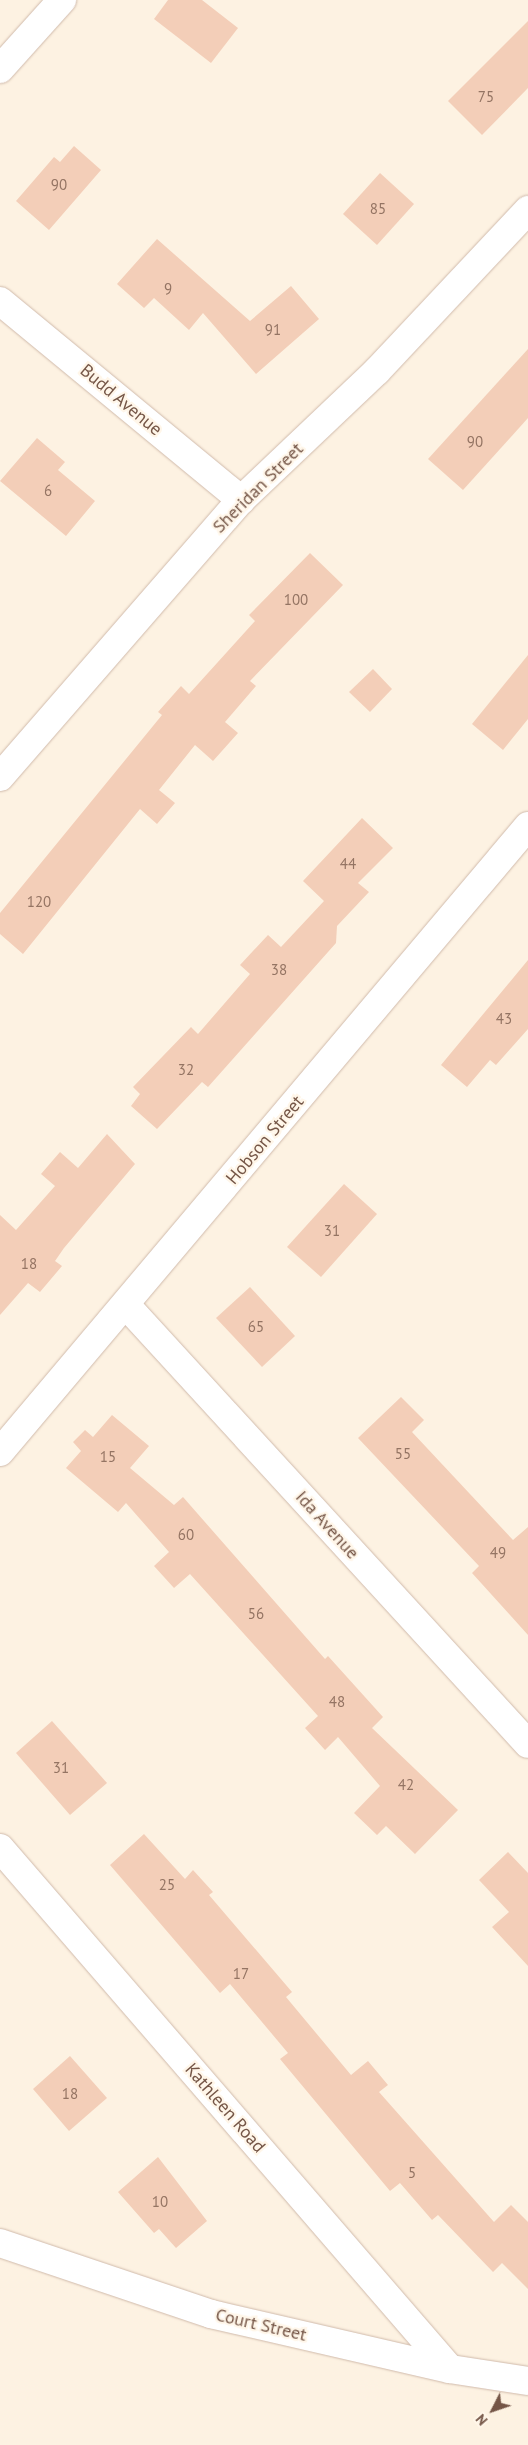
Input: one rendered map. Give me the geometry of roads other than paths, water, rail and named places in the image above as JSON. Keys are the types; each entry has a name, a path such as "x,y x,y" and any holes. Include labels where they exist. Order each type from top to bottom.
{"street":[{"path":"0,69 62,0"},
{"name":"Sheridan Street","path":"0,777 241,500 377,371 528,210"},
{"name":"Budd Avenue","path":"0,301 241,500"},
{"name":"Hobson Street","path":"0,1452 126,1305 528,826"},
{"name":"Ida Avenue","path":"126,1305 528,1744"},
{"name":"Kathleen Road","path":"0,1848 450,2369"},
{"name":"Court Street","path":"0,2243 211,2314 450,2369 528,2381"}]}
